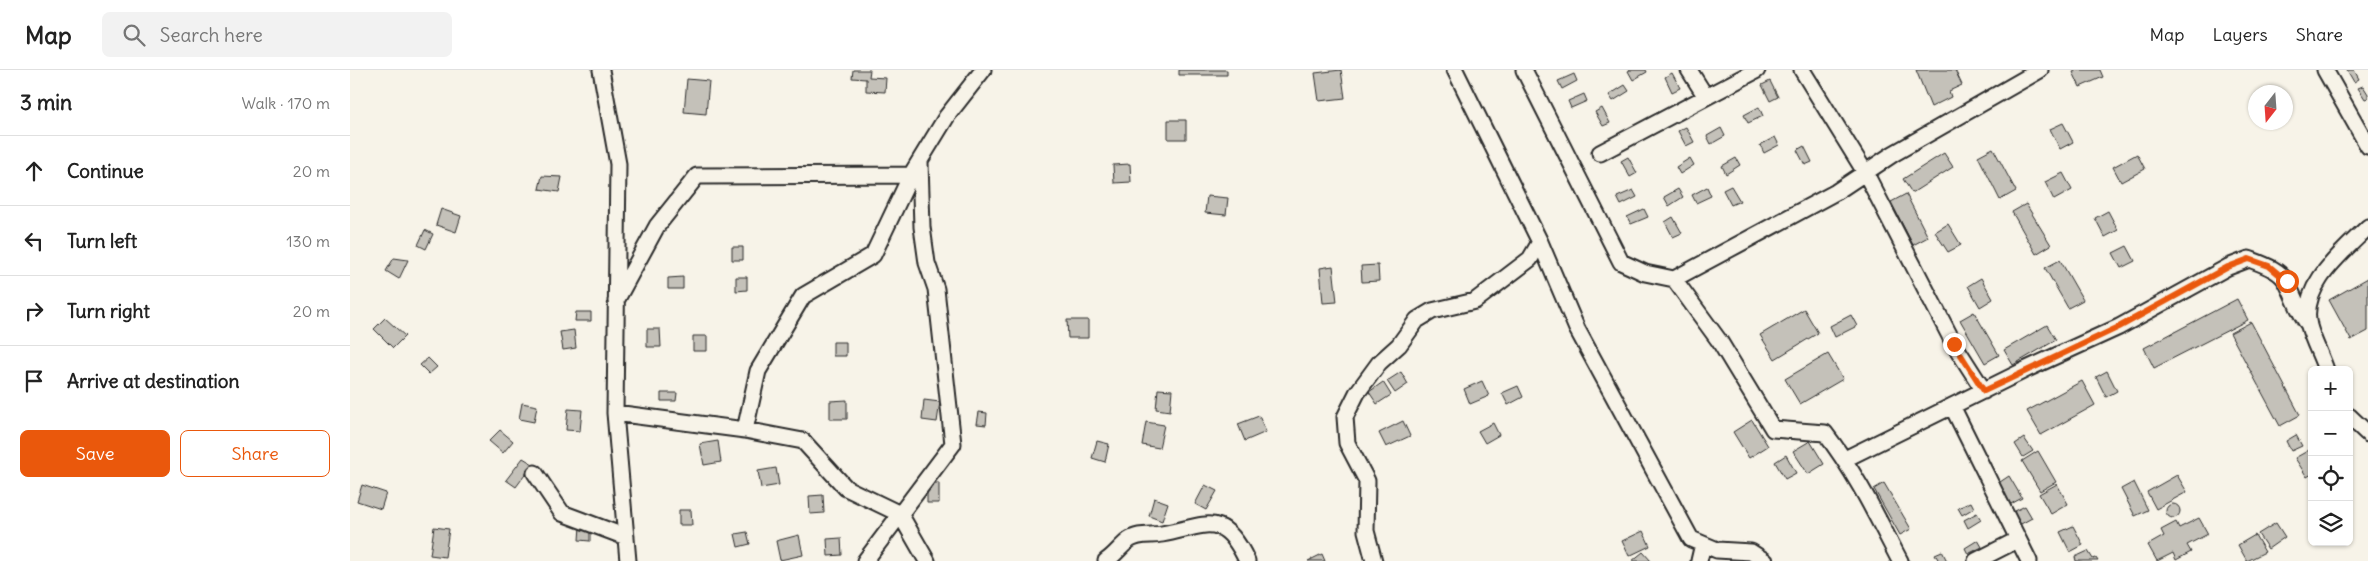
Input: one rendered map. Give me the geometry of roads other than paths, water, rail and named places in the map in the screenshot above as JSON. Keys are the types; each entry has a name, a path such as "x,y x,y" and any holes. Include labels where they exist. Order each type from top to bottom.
{"street":[{"path":"601,70 618,164 615,413 628,561"},
{"path":"745,430 758,371 803,296 873,255 911,175 947,116 983,70"},
{"path":"1455,70 1540,242 1577,329 1691,539 1717,550 1750,552 1765,561"},
{"path":"1524,70 1621,262 1645,273 1674,279 1836,192 1865,172 2040,70"},
{"path":"1689,70 1706,97"},
{"path":"1600,153 1757,70"},
{"path":"1802,70 1865,172 1954,344 1984,391"},
{"path":"2325,70 2368,146"},
{"path":"865,561 953,444 936,289 927,263 922,227 920,162"},
{"path":"615,302 657,226 697,176 911,175"},
{"path":"2324,366 2309,325 2309,303 2320,279 2334,261 2368,227"},
{"path":"1374,561 1366,531 1367,481 1347,443 1345,417 1357,393 1379,362 1399,345 1417,320 1432,311 1475,301 1530,259 1540,242"},
{"path":"1845,459 2119,327 2228,267 2249,259 2269,266 2287,281 2301,316 2309,325"},
{"path":"1674,279 1720,342 1773,429 1825,433 1845,459 1900,561"},
{"path":"1952,406 2029,561"},
{"path":"615,413 745,430 803,441 846,488 900,514 927,561"},
{"path":"2353,420 2368,434"},
{"path":"535,474 562,513 626,537"},
{"path":"1106,561 1136,536 1161,535 1201,524 1210,524 1219,526 1239,544 1246,561"},
{"path":"1976,561 2017,540"},
{"path":"1699,561 1703,544"}]}
